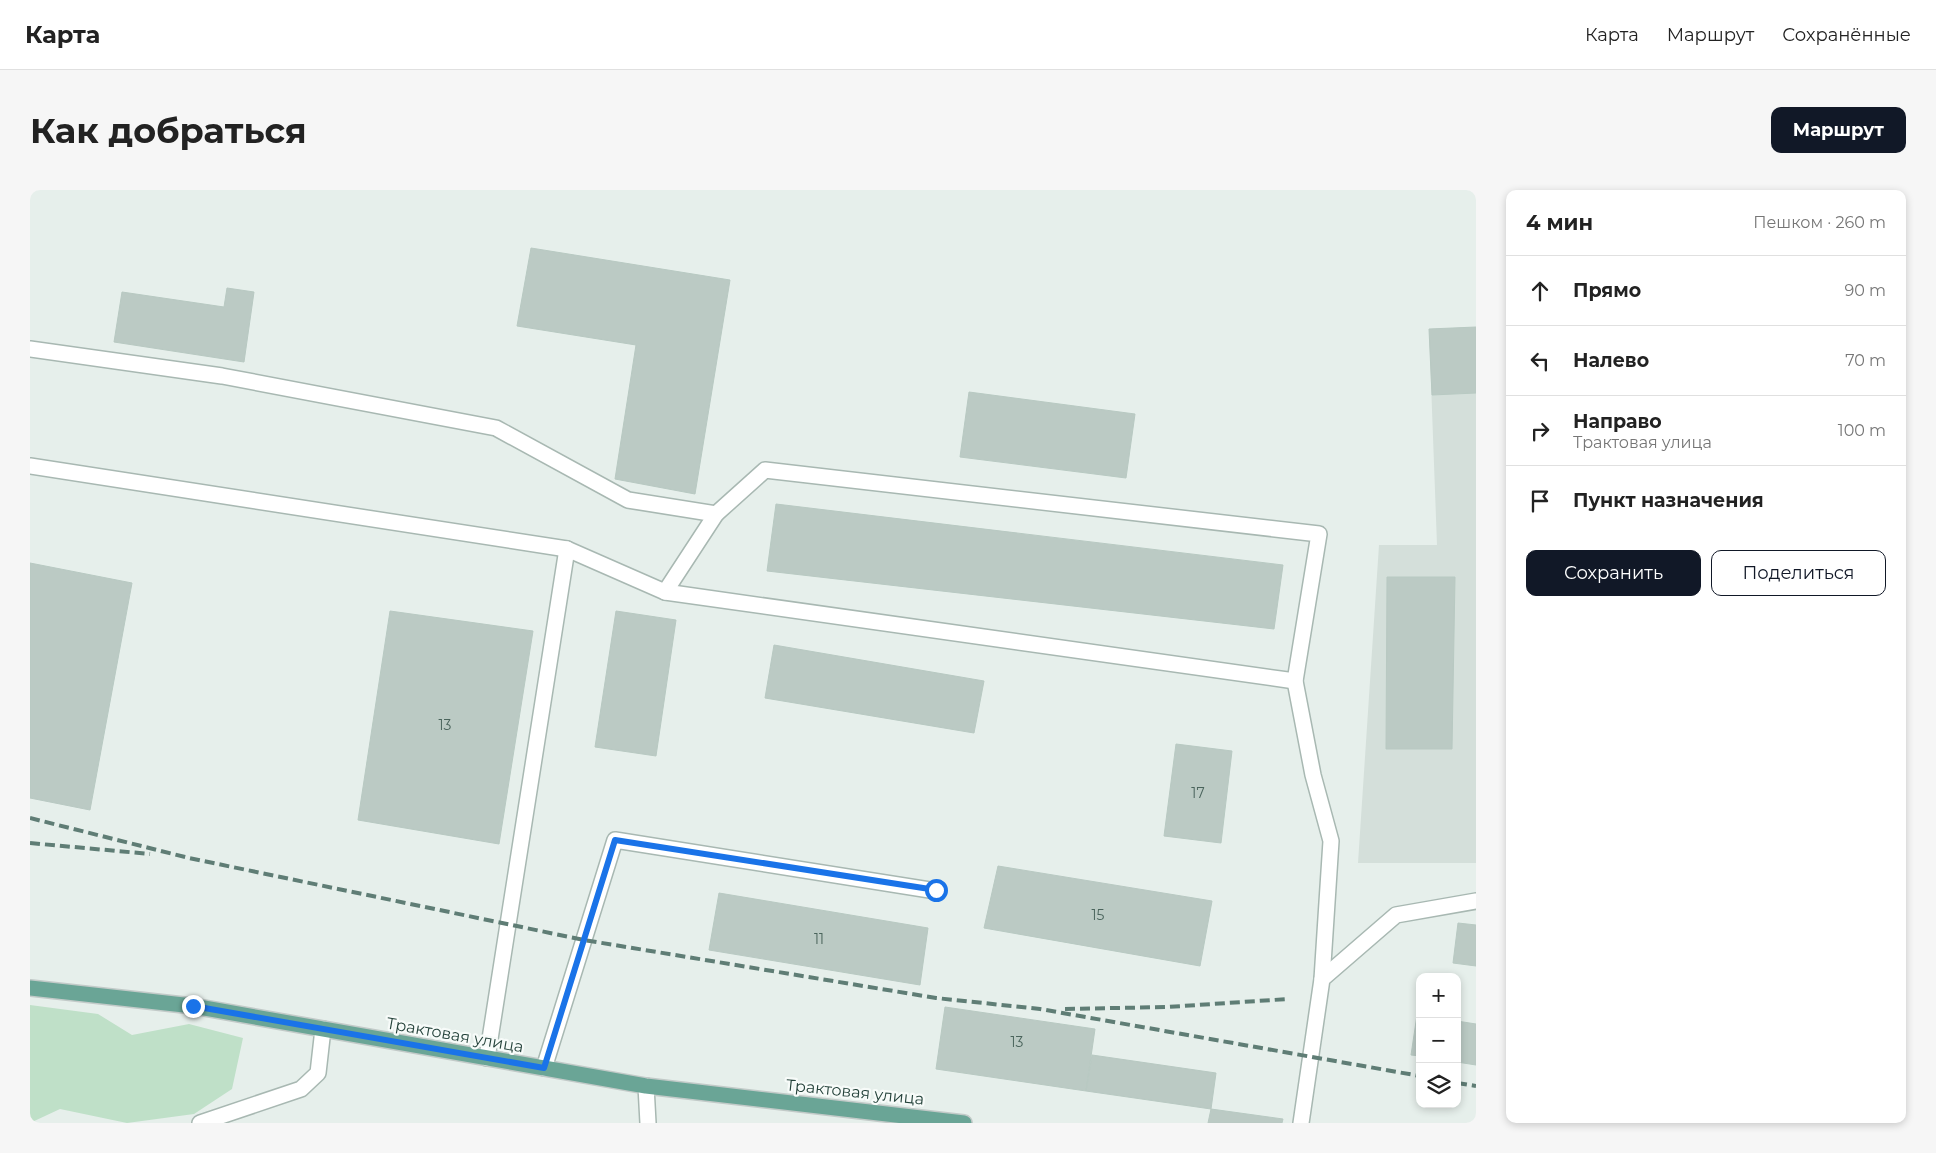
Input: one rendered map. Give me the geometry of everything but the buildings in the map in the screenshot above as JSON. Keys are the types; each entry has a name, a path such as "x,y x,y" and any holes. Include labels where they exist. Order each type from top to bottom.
{"main road":[{"name":"Трактовая улица","path":"30,988 193,1006 646,1086 954,1122"}],"street":[{"path":"30,349 222,376 496,428 628,500 716,514"},
{"path":"30,466 567,549 665,592 1295,681"},
{"path":"665,592 716,514 765,470 1319,534 1295,681 1313,775 1332,841 1322,979 1301,1123"},
{"path":"487,1058 567,549"},
{"path":"544,1068 615,840 936,890"},
{"path":"1322,979 1396,916 1476,901"},
{"path":"200,1123 301,1089 318,1072 323,1029"},
{"path":"646,1086 648,1123"}],"shaded area":[{"path":"1476,327 1476,863 1358,863 1379,545 1437,545 1429,329"}],"green space":[{"path":"30,1005 98,1014 132,1035 189,1024 243,1038 232,1089 194,1114 127,1123 60,1109 30,1123"}],"railway":[{"path":"30,818 189,858 584,940 936,998 1040,1009 1416,1075"},
{"path":"30,843 150,854"},
{"path":"1065,1009 1167,1007 1288,999"},
{"path":"1461,1084 1476,1086"}],"route":[{"path":"193,1006 544,1068 615,840 936,890"}]}
